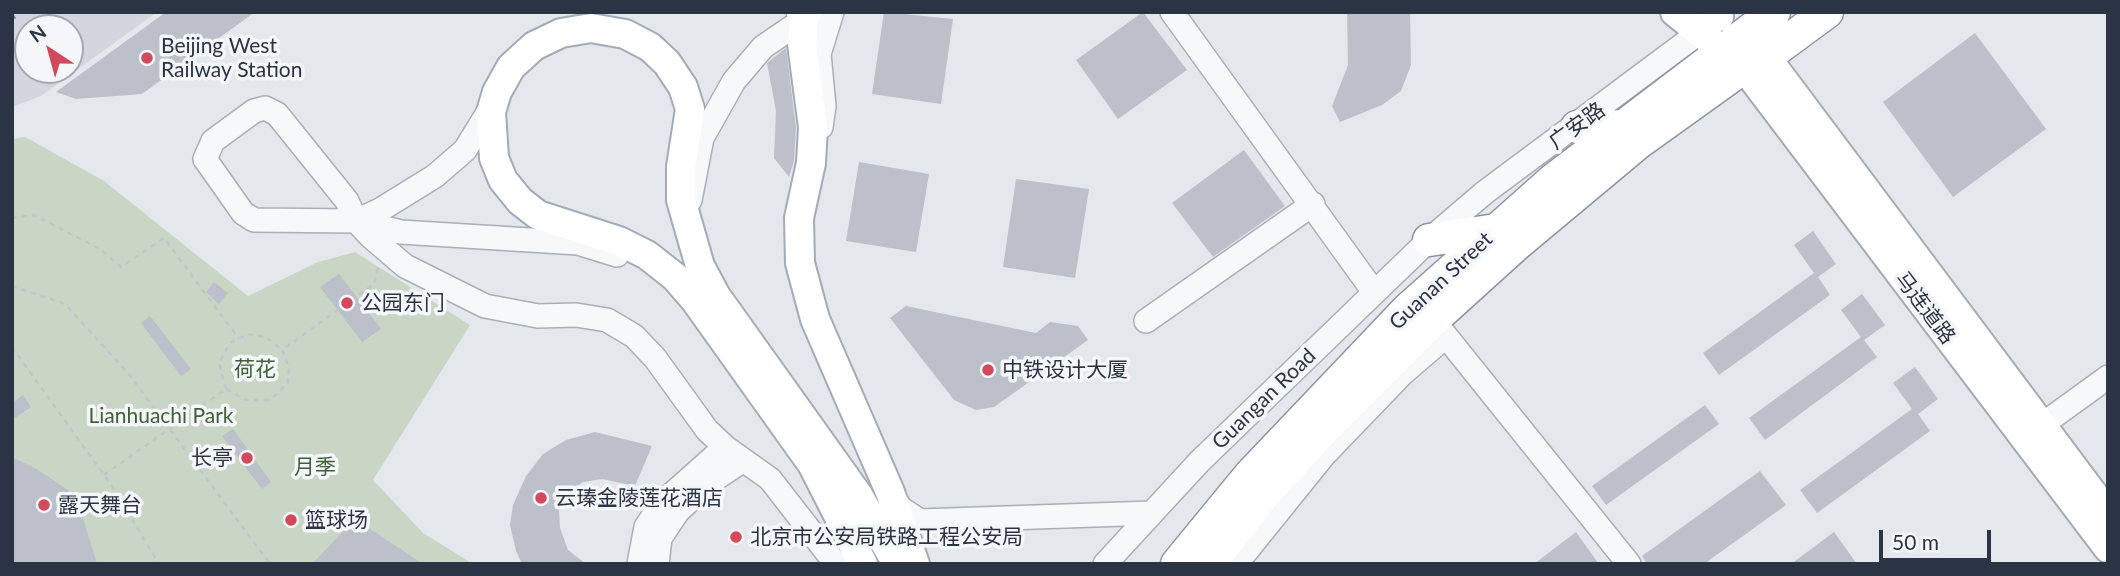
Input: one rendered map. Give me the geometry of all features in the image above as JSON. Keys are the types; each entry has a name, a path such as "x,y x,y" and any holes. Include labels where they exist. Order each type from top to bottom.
{"highway":[{"path":"1729,36 1774,12"},
{"path":"1729,36 1827,12"},
{"name":"Guanan Street","path":"1177,564 1298,422 1408,310 1496,230 1729,36"},
{"name":"Guanan Street","path":"1209,564 1265,493 1320,433 1439,329 1600,173 1729,36"},
{"path":"1577,127 1622,126"},
{"path":"1429,240 1496,230"}],"main road":[{"name":"马连道路","path":"1675,12 1729,36 2032,432 2108,548"},
{"path":"803,15 802,44 813,127 811,163 799,218 800,263 815,318 890,492 915,564"},
{"path":"863,564 812,464 695,300 675,277 647,255 619,240 538,215 520,201 503,180 494,158 491,111 511,67 534,46 561,33 591,28 625,34 650,47 667,63 683,87 690,109 681,167 681,200 699,266 716,296 858,495 897,564"},
{"name":"马连道路","path":"2032,432 2108,514"}],"street":[{"path":"811,163 818,148 824,106 819,54 832,12"},
{"path":"1172,12 1374,292"},
{"path":"690,238 690,198 702,138 734,81 756,55 803,15"},
{"name":"广安路","path":"1429,240 1484,193 1577,127 1729,36"},
{"path":"356,220 380,211 435,176 466,150 494,101"},
{"path":"675,277 604,249 578,243 401,232 356,220 254,220 243,213 205,159 213,141 254,111 265,108 277,114 346,201 356,220 383,250 405,266 485,306 538,316 576,315 607,320 634,336 655,358 707,430 734,454 770,479 836,564"},
{"path":"1146,321 1313,204"},
{"name":"Guangan Road","path":"1105,564 1200,461 1429,240"},
{"path":"1236,564 1325,455 1402,374 1439,329 1629,564"},
{"path":"2032,432 2108,377"},
{"path":"639,564 646,527 661,504 734,454"},
{"path":"657,564 660,538 678,511 709,483 734,454"},
{"path":"890,492 900,508 920,521 1152,513"}],"path":[{"path":"12,218 34,215 100,248 121,267 164,238 239,339"},
{"path":"12,286 65,304 128,373 271,564"},
{"path":"282,350 338,310"},
{"path":"248,334 266,337 282,350 289,367 288,383 270,400 246,400 226,389 219,363 230,343 248,334"},
{"path":"12,347 104,475 159,564"},
{"path":"104,475 226,389"}],"shaded area":[{"path":"12,12 157,12 84,65 84,14 14,14 14,84 58,84 41,96 12,107"}],"green space":[{"name":"Lianhuachi Park","path":"25,137 104,181 248,296 318,262 355,252 470,325 373,480 423,533 473,564 12,564 12,139"}],"building":[{"name":"Beijing West Railway Station","path":"166,12 255,12 142,94 76,99 56,92 67,84 84,84 84,72"},
{"path":"884,12 953,19 941,104 872,94"},
{"path":"1143,12 1187,70 1118,119 1076,60"},
{"path":"1347,12 1410,12 1411,65 1401,91 1382,105 1340,122 1332,106 1348,65"},
{"path":"1975,33 2046,129 1953,197 1883,102"},
{"path":"786,48 796,128 794,161 789,177 774,158 776,111 767,63"},
{"path":"1244,150 1285,206 1213,257 1172,203"},
{"path":"859,162 929,174 916,252 846,241"},
{"path":"1016,179 1089,189 1075,278 1003,267"},
{"path":"1813,231 1836,264 1818,277 1830,295 1719,375 1703,353 1814,273 1794,245"},
{"name":"公园东门","path":"339,274 381,329 362,342 320,287"},
{"path":"214,282 228,293 219,304 206,292"},
{"path":"1862,294 1885,325 1864,340 1877,357 1765,440 1749,418 1861,337 1841,310"},
{"name":"中铁设计大厦","path":"906,306 1036,333 1050,322 1078,326 1088,340 994,407 976,410 954,400 890,318"},
{"path":"150,316 191,369 181,376 141,323"},
{"path":"1915,367 1938,399 1918,414 1930,431 1817,513 1800,490 1912,409 1893,383"},
{"path":"23,395 31,407 12,420 12,403"},
{"path":"1705,405 1719,424 1606,505 1592,486"},
{"name":"长亭","path":"233,429 271,482 262,489 222,436"},
{"name":"云瑧金陵莲花酒店","path":"595,432 652,446 635,486 602,479 583,482 569,492 559,510 560,528 568,550 586,564 522,564 510,525 513,505 526,476 543,454 566,440"},
{"name":"露天舞台","path":"12,457 35,468 68,490 84,521 97,564 12,564"},
{"path":"1760,471 1786,505 1704,564 1647,564 1642,556"},
{"path":"355,519 423,564 312,564"},
{"path":"1576,532 1599,564 1534,564"},
{"path":"1834,532 1857,564 1791,564"}],"railway":[{"path":"12,18 21,12"}],"place":[{"name":"Beijing West Railway Station","path":"147,58"},
{"name":"公园东门","path":"347,303"},
{"name":"中铁设计大厦","path":"988,370"},
{"name":"长亭","path":"247,458"},
{"name":"云瑧金陵莲花酒店","path":"541,498"},
{"name":"露天舞台","path":"44,505"},
{"name":"篮球场","path":"291,520"},
{"name":"北京市公安局铁路工程公安局","path":"736,537"}],"park label":[{"name":"荷花","path":"255,369"},
{"name":"月季","path":"315,467"}]}
